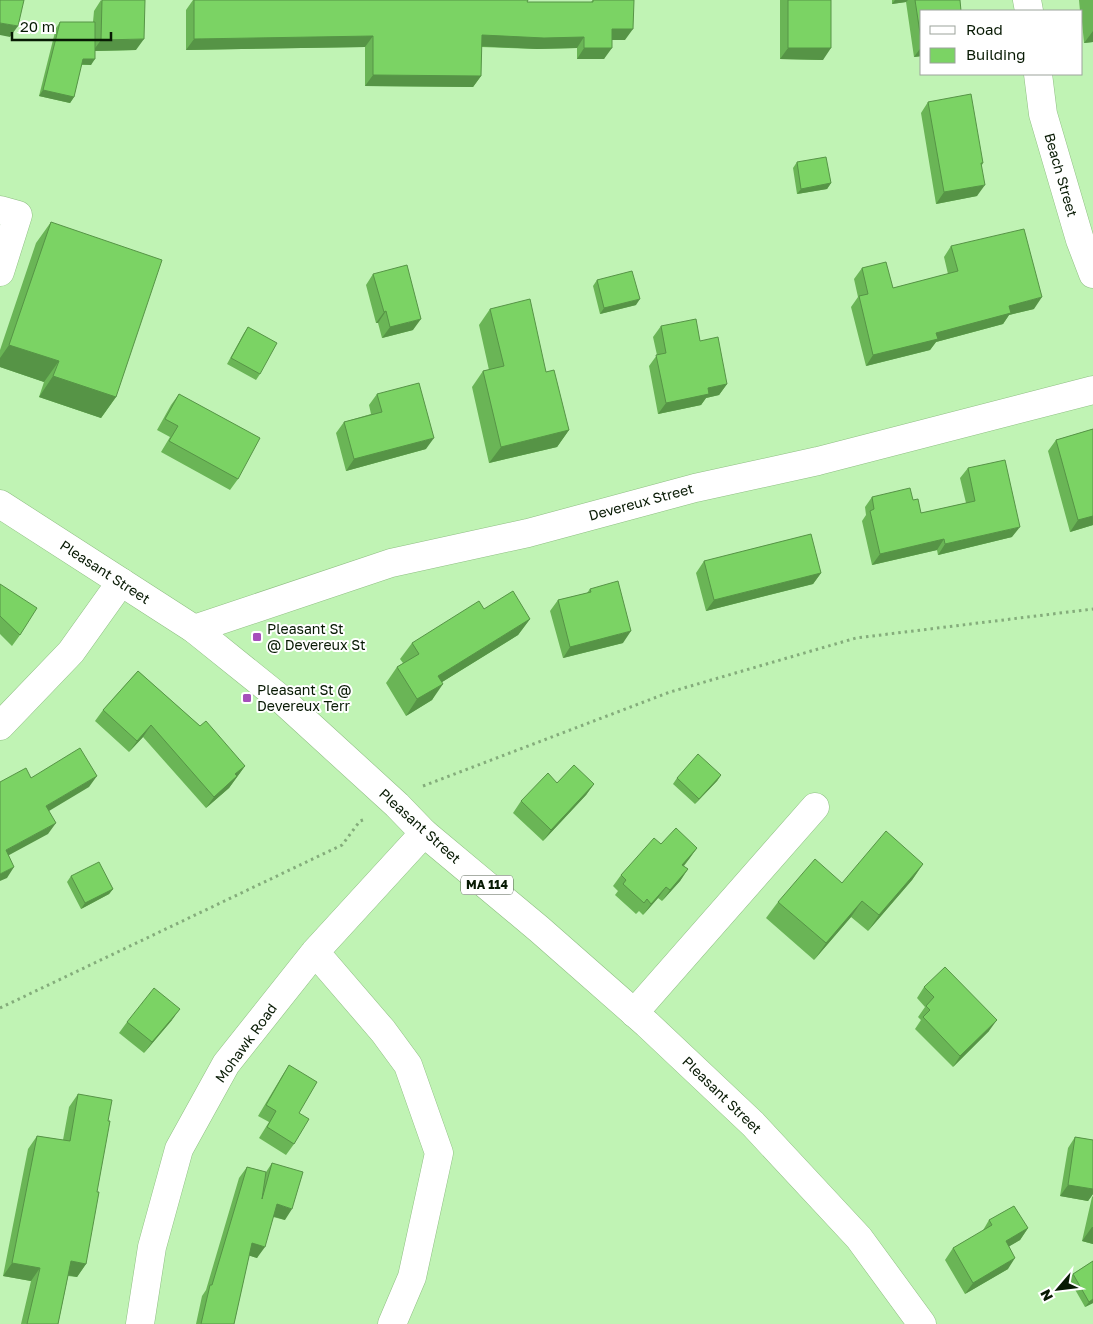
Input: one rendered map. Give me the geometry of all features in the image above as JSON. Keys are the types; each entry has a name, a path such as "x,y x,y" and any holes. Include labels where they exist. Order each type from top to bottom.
{"street":[{"name":"Beach Street","path":"1038,75 1043,114 1080,240 1093,274"},
{"path":"0,210 18,215 0,272"},
{"name":"Devereux Street","path":"194,629 391,562 528,533 695,488 818,461 1093,390"},
{"name":"Pleasant Street","path":"0,504 194,629 281,699 424,833 634,1013 747,1118 859,1238 922,1324"},
{"path":"0,726 71,652 121,582"},
{"path":"634,1013 815,807"},
{"name":"Mohawk Road","path":"140,1324 152,1247 179,1149 226,1064 314,952 424,833"},
{"path":"314,952 384,1031 408,1065 439,1153 401,1321"}],"path":[{"path":"0,1008 342,844 360,821 397,806 424,786 670,692 866,637 1093,609"}],"building":[{"path":"0,0 24,0 18,26 0,23"},
{"path":"102,0 145,0 144,39 101,40"},
{"path":"194,0 528,0 527,2 593,2 593,0 634,0 633,29 612,29 612,48 584,48 584,37 544,38 482,35 481,76 373,75 373,36 194,39"},
{"path":"788,0 831,0 831,48 788,48"},
{"path":"915,0 960,0 961,10 920,10 920,33"},
{"path":"60,22 95,22 95,59 83,59 74,97 43,90"},
{"path":"971,94 985,185 944,192 928,102"},
{"path":"826,157 831,183 801,189 797,162"},
{"path":"51,222 162,260 116,397 53,376 59,361 9,345"},
{"path":"1024,229 1042,297 1009,306 1011,313 936,333 938,339 873,355 859,296 868,294 862,268 886,262 893,288 958,271 951,246"},
{"path":"407,265 421,319 390,327 373,274"},
{"path":"632,271 640,299 604,308 597,280"},
{"path":"530,299 546,372 554,370 569,430 501,447 483,371 504,366 490,309"},
{"path":"696,319 700,341 718,337 727,384 708,388 709,394 666,403 656,355 666,353 661,326"},
{"path":"248,327 277,343 260,374 231,358"},
{"path":"419,383 434,438 354,459 344,422 382,412 377,394"},
{"path":"179,394 260,438 238,479 169,441 178,426 165,419"},
{"path":"1093,429 1093,516 1078,520 1056,440"},
{"path":"1005,460 1020,527 945,544 944,539 880,554 870,511 874,509 872,497 910,488 913,500 918,499 921,513 975,501 968,468"},
{"path":"811,534 821,573 714,600 704,561"},
{"path":"618,581 631,631 570,647 558,600 591,592 590,589"},
{"path":"0,584 37,608 20,635 0,616"},
{"path":"513,591 530,619 438,676 443,684 417,699 397,667 419,654 412,643 479,601 484,609"},
{"path":"138,671 200,726 206,721 245,766 214,797 151,725 137,741 103,710"},
{"path":"80,748 97,776 46,806 56,823 6,850 14,867 0,874 0,782 26,768 31,778"},
{"path":"698,754 721,775 699,799 677,778"},
{"path":"574,765 594,784 551,830 521,801 548,773 557,783"},
{"path":"676,828 697,848 682,865 688,869 670,890 666,887 651,904 647,899 644,903 623,884 626,880 621,875 654,838 661,844"},
{"path":"886,831 923,864 879,915 862,901 826,943 778,902 815,859 842,883"},
{"path":"99,862 113,889 85,903 71,876"},
{"path":"945,967 997,1020 960,1056 923,1017 930,1010 926,1006 934,997 924,987"},
{"path":"154,988 180,1009 152,1042 127,1022"},
{"path":"289,1065 317,1082 299,1113 309,1119 294,1144 267,1127 276,1111 266,1105"},
{"path":"78,1094 112,1100 97,1192 99,1192 86,1264 71,1261 58,1324 27,1324 40,1268 12,1263 37,1136 70,1141"},
{"path":"1075,1137 1093,1140 1093,1189 1068,1185"},
{"path":"272,1163 303,1172 292,1209 277,1204 265,1247 252,1243 234,1324 201,1324 210,1285 212,1285 247,1167 266,1172 262,1199"},
{"path":"1014,1206 1028,1228 1006,1241 1015,1258 973,1283 953,1248 992,1225 989,1220"},
{"path":"1093,1261 1093,1299 1089,1302 1073,1274"}],"place":[{"name":"Pleasant St @ Devereux St","path":"257,637"},
{"name":"Pleasant St @ Devereux Terr","path":"247,698"}]}
